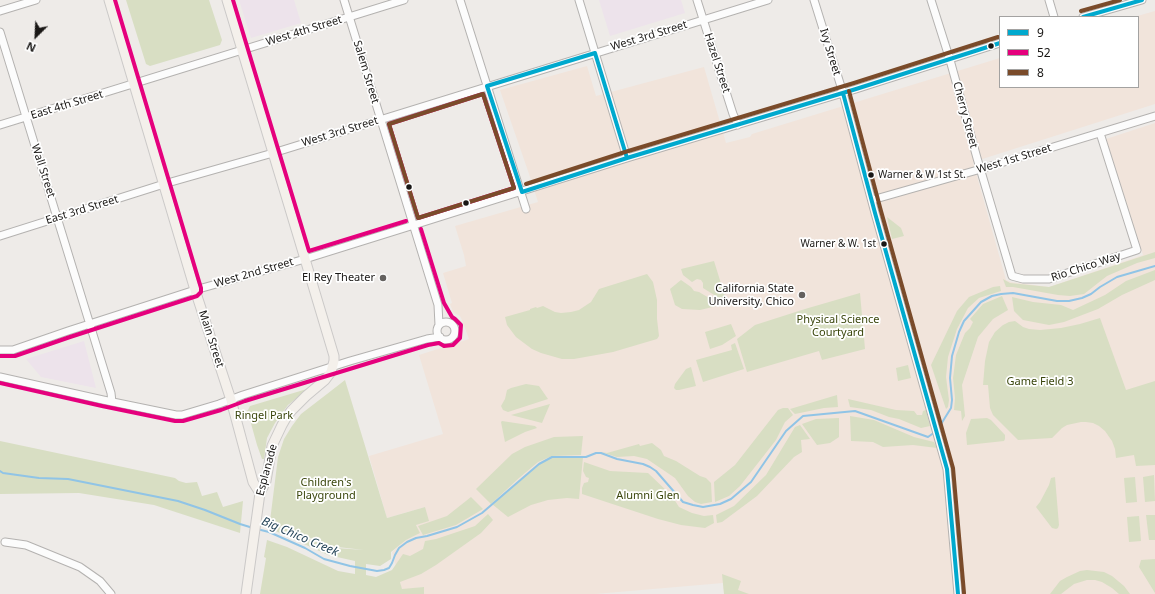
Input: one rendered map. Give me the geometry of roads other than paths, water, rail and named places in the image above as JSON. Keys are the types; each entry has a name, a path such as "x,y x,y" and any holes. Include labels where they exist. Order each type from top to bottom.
{"main road":[{"name":"Main Street","path":"108,0 195,290 231,400 254,482 260,493"},
{"path":"227,0 334,356 332,368"},
{"name":"Esplanade","path":"246,594 260,493 266,481 272,446 282,425 291,411 306,396 326,380 332,368"}],"street":[{"path":"0,12 36,0"},
{"name":"Salem Street","path":"344,0 438,305 448,322"},
{"name":"West 4th Street","path":"134,84 404,0"},
{"path":"460,0 522,192 526,209"},
{"path":"579,0 627,158"},
{"name":"Hazel Street","path":"696,0 733,114 738,125"},
{"name":"West 3rd Street","path":"164,184 273,153 768,0"},
{"name":"Ivy Street","path":"814,0 843,93 947,469 958,594"},
{"name":"Cherry Street","path":"931,0 950,60 1012,276"},
{"path":"1049,0 1054,16"},
{"path":"1086,16 1142,0"},
{"name":"Wall Street","path":"0,32 112,393 112,402"},
{"name":"West 2nd Street","path":"0,350 13,350 68,330 195,290 414,226 627,158 843,93 999,43"},
{"name":"East 4th Street","path":"0,125 134,84"},
{"name":"West 1st Street","path":"872,200 981,170 1155,116"},
{"name":"Rio Chico Way","path":"1012,276 1023,280 1049,279 1137,250 1100,133"},
{"name":"East 3rd Street","path":"0,236 164,184"},
{"name":"Salem Street","path":"438,305 439,325"},
{"path":"448,322 455,328 455,334 451,339 445,340 440,337 437,330 439,325 448,322"},
{"path":"0,377 112,402 182,415 427,339 440,337"},
{"path":"5,542 26,544 80,567 100,581 111,594"}],"waterway":[{"name":"Big Chico Creek","path":"938,429 951,408 952,400 950,378 952,356 959,332 964,321 981,302 992,296 1013,293 1057,301 1069,301 1091,294 1117,277 1155,266"},
{"name":"Big Chico Creek","path":"257,529 269,532 305,548 324,559 377,571 384,570 389,568 399,548 407,542 416,538 457,527 482,513 539,464 552,457 586,457 596,453 601,453 617,459 643,464 656,471 683,502 703,507 720,504 731,499 751,482 786,431 803,416 855,411 928,437 935,432"},
{"name":"Big Chico Creek","path":"0,471 3,473 39,478 68,479 178,501 253,528"}],"place":[{"name":"Warner & W 1st St.","path":"871,175"},
{"name":"Warner & W. 1st","path":"884,244"},
{"name":"El Rey Theater","path":"383,278"},
{"name":"California State University, Chico","path":"802,295"}],"park label":[{"name":"Physical Science Courtyard","path":"838,326"},
{"name":"Game Field 3","path":"1040,382"},
{"name":"Ringel Park","path":"264,416"},
{"name":"Children's Playground","path":"326,489"},
{"name":"Alumni Glen","path":"648,496"}]}
